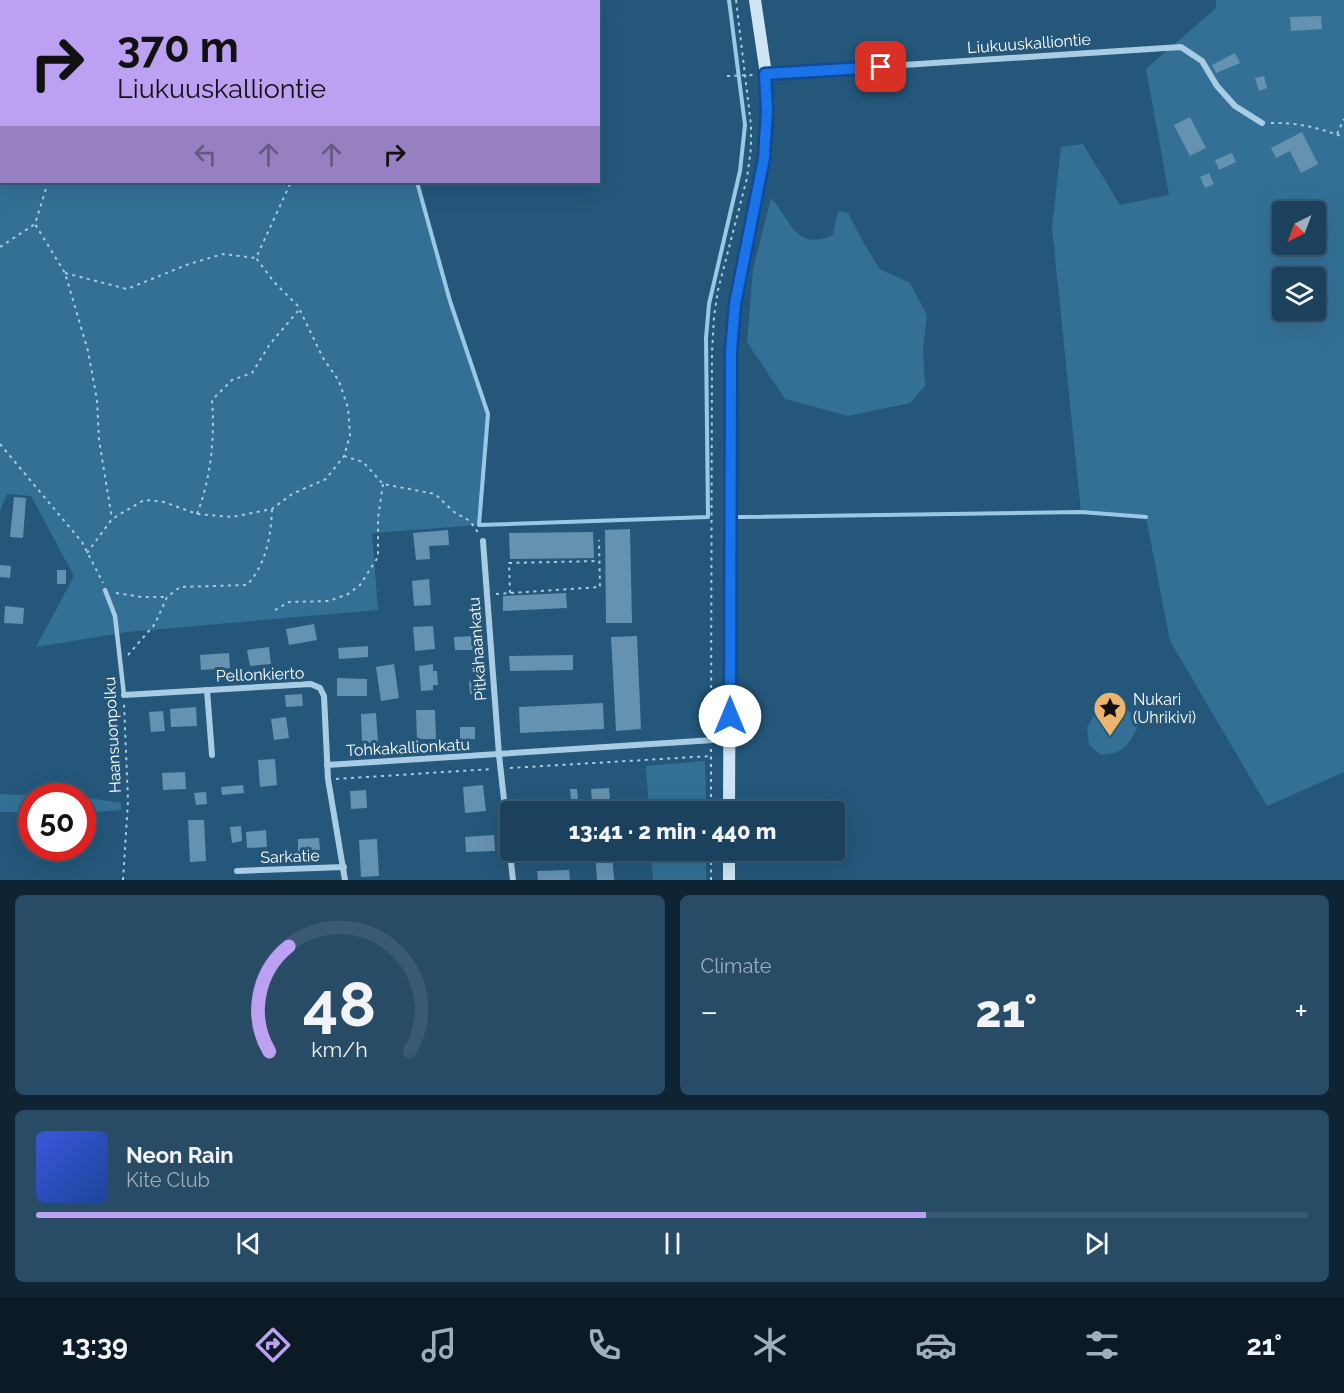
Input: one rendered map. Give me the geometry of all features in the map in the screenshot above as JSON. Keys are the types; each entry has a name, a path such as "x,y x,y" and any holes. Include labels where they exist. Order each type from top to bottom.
{"main road":[{"path":"729,801 731,351 735,304 764,158 767,110 765,74 755,0"},
{"path":"729,861 729,880"}],"street":[{"name":"Liukuuskalliontie","path":"765,74 1181,46 1202,61 1217,86 1235,106 1262,123"},
{"name":"Pitkähaankatu","path":"483,541 499,755"},
{"name":"Pellonkierto","path":"124,695 310,684 320,688 324,696 327,765"},
{"path":"207,690 212,755"},
{"name":"Tohkakallionkatu","path":"345,880 327,765 730,739"},
{"path":"499,755 504,801"},
{"path":"512,861 513,880"},
{"name":"Sarkatie","path":"237,871 344,867"}],"lane":[{"name":"Haansuonpolku","path":"105,590 115,616 124,695"}],"path":[{"path":"727,76 741,75"},
{"path":"1337,134 1344,119"},
{"path":"1262,123 1288,122 1316,127 1344,137"},
{"path":"0,247 35,224 48,183"},
{"path":"256,258 291,183"},
{"path":"35,224 65,273 88,351 97,400 99,440 112,519"},
{"path":"65,273 127,289 189,264 223,254 256,258 274,282 298,306 298,311 323,358 339,381 348,408 350,435 344,456 326,479 292,494 272,509 232,517 197,514 164,502 144,500 112,519 87,553"},
{"path":"197,514 205,493 214,430 212,400 232,380 252,373 270,344 298,311"},
{"path":"0,444 82,542 101,577"},
{"path":"344,456 363,462 383,483 435,494 454,512 470,521 483,541"},
{"path":"275,610 289,602 329,601 348,594 360,585 378,557 378,518 383,483"},
{"path":"119,663 155,624 167,597 180,587 247,585 255,576 266,551 272,509"},
{"path":"487,595 600,587 599,540"},
{"path":"510,593 509,563 599,561"},
{"path":"105,590 120,595 167,597"},
{"name":"Haansuonpolku","path":"123,880 128,801 124,695"},
{"path":"328,779 711,756"},
{"path":"711,861 711,880"}],"shaded area":[{"path":"1216,0 1344,0 1344,772 1267,806 1170,641 1146,517 1081,512 1052,227 1061,147 1083,144 1120,205 1169,195 1146,69 1216,8"},
{"path":"0,183 417,183 450,301 488,414 479,525 372,533 378,610 127,632 36,647 74,576 31,496 7,494 0,512"},
{"path":"771,198 796,231 802,237 811,239 833,235 838,211 848,213 880,269 910,283 927,315 923,349 925,386 910,403 848,416 785,399 747,342 753,269"},
{"path":"1123,708 1132,713 1138,726 1124,747 1101,755 1089,745 1087,728 1093,717"},
{"path":"705,761 706,801 648,801 646,766"},
{"path":"0,794 18,795 18,812 0,812"},
{"path":"96,799 121,803 121,810 96,812"},
{"path":"652,861 706,861 706,880 653,880"}],"building":[{"path":"1321,16 1322,29 1291,31 1290,17"},
{"path":"1235,53 1240,63 1216,73 1212,65"},
{"path":"1264,76 1267,88 1259,91 1255,78"},
{"path":"1190,117 1206,148 1190,156 1174,125"},
{"path":"1302,132 1318,164 1301,173 1290,151 1276,158 1271,148"},
{"path":"1232,153 1236,162 1219,170 1215,160"},
{"path":"1209,173 1214,184 1205,188 1200,177"},
{"path":"14,497 26,498 23,538 10,537"},
{"path":"630,529 632,623 606,623 605,530"},
{"path":"448,530 449,545 429,546 430,559 416,560 413,533"},
{"path":"593,532 594,558 510,559 509,533"},
{"path":"0,565 11,566 10,578 0,577"},
{"path":"57,570 66,570 66,584 57,584"},
{"path":"429,579 431,605 414,606 412,581"},
{"path":"566,593 567,608 503,611 503,596"},
{"path":"5,606 24,608 23,624 4,623"},
{"path":"314,624 317,640 289,645 286,629"},
{"path":"433,626 435,649 415,651 413,627"},
{"path":"474,636 475,650 455,650 454,637"},
{"path":"637,636 641,729 616,731 611,637"},
{"path":"368,646 368,657 339,659 338,648"},
{"path":"269,647 271,664 250,666 247,650"},
{"path":"229,653 230,668 201,670 200,655"},
{"path":"573,655 573,670 510,671 509,656"},
{"path":"394,664 399,698 381,701 376,667"},
{"path":"433,664 433,671 437,671 438,685 433,685 433,690 421,691 419,666"},
{"path":"337,678 367,679 367,696 337,696"},
{"path":"482,680 483,693 470,694 469,681"},
{"path":"302,694 303,706 286,707 285,695"},
{"path":"603,703 604,729 520,733 519,707"},
{"path":"196,707 197,726 171,727 170,709"},
{"path":"416,710 435,710 436,739 417,739"},
{"path":"163,711 165,731 151,732 149,712"},
{"path":"376,713 378,742 362,743 361,714"},
{"path":"286,717 289,738 274,740 271,719"},
{"path":"460,727 475,727 475,739 460,739"},
{"path":"275,759 277,785 260,787 258,760"},
{"path":"185,772 186,789 163,790 162,773"},
{"path":"243,785 244,793 222,795 221,787"},
{"path":"483,785 486,811 465,813 463,787"},
{"path":"609,788 610,801 592,801 591,789"},
{"path":"570,789 577,789 578,800 571,801"},
{"path":"366,790 367,808 351,809 350,791"},
{"path":"206,792 207,804 196,805 194,793"},
{"path":"188,820 204,820 206,861 190,862"},
{"path":"241,826 242,841 232,843 230,827"},
{"path":"266,830 267,847 247,848 246,832"},
{"path":"494,835 495,851 466,852 465,837"},
{"path":"319,838 320,850 298,851 298,839"},
{"path":"377,839 379,876 361,877 359,840"},
{"path":"596,861 613,861 614,880 597,880"},
{"path":"569,870 570,880 538,880 537,871"}],"waterway":[{"path":"417,183 450,301 488,414 479,525 708,517 706,338 709,304 740,171 745,125 729,0"},
{"path":"739,517 1081,512 1146,517"}],"place":[{"name":"Nukari (Uhrikivi)","path":"1110,737"}],"route":[{"path":"730,716 731,351 735,304 764,158 767,110 765,74 881,67"}]}
